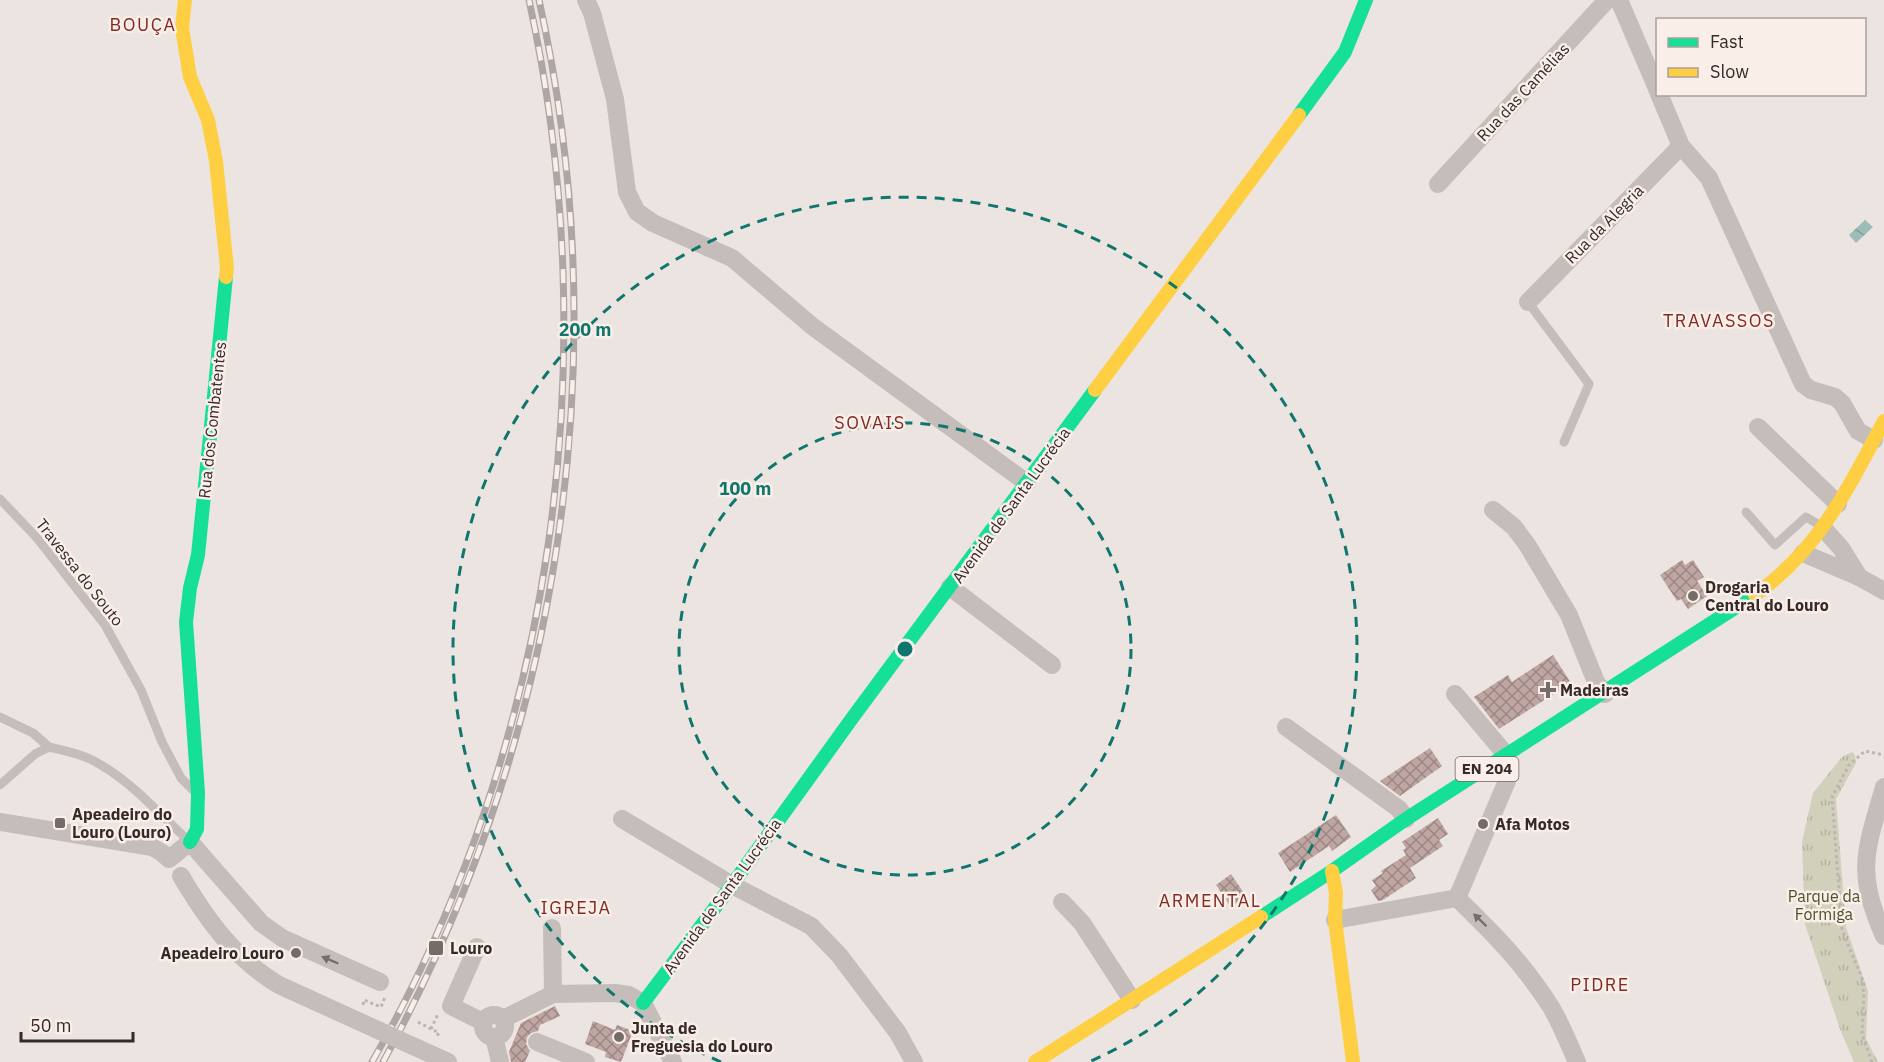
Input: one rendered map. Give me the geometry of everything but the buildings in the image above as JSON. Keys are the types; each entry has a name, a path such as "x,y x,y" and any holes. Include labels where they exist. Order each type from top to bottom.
{"street":[{"name":"Rua dos Combatentes","path":"185,0 182,28 190,77 208,120 216,160 227,268 198,555 190,588 186,622 198,793 196,829 190,842"},
{"path":"586,0 592,13 615,99 627,192 637,212 653,223 732,258 812,326 1027,483"},
{"name":"Avenida de Santa Lucrécia","path":"643,1004 1345,52 1366,0"},
{"name":"Rua das Camélias","path":"1438,184 1607,0"},
{"path":"1619,0 1656,88"},
{"path":"1659,96 1681,146 1708,178 1803,384 1811,390 1835,397 1842,403 1858,431 1874,440"},
{"name":"Rua da Alegria","path":"1528,302 1681,146"},
{"name":"EN 204","path":"1035,1062 1332,871 1406,819 1741,605 1783,556 1803,553 1823,528 1884,421"},
{"path":"1758,427 1838,504"},
{"path":"1493,510 1514,527 1528,546 1569,615 1596,682 1605,694"},
{"path":"1823,528 1841,548 1859,576"},
{"path":"1803,553 1859,576 1884,591"},
{"path":"950,587 1052,665"},
{"path":"1455,694 1507,756"},
{"path":"1286,727 1399,810 1406,819"},
{"path":"1457,898 1508,781"},
{"path":"1884,787 1867,847 1865,865 1872,909 1884,936"},
{"path":"622,819 732,885 811,926 839,956 898,1033 914,1062"},
{"path":"0,822 152,847 169,860 215,929 258,972 279,985 448,1062"},
{"path":"169,860 190,842 261,923 296,946 372,979"},
{"path":"1324,910 1336,893 1332,871"},
{"path":"1304,888 1324,910 1353,1062"},
{"path":"1324,910 1457,898 1502,941 1527,972 1552,1010 1577,1062"},
{"path":"1062,902 1082,923 1132,1000"},
{"path":"552,928 553,994"},
{"path":"477,947 451,1006 488,1030 499,1035 504,1030 503,1019 553,994 615,993 629,995 643,1004 673,1062"},
{"path":"488,1030 500,1062"},
{"path":"537,1042 586,1062"}],"lane":[{"path":"1528,302 1589,384 1564,442"},
{"name":"Travessa do Souto","path":"0,499 37,538 105,625 141,690 162,742 181,778 198,793"},
{"path":"1746,512 1783,556 1806,517 1823,528"},
{"path":"0,717 33,733 49,747 100,764 122,780 190,842"},
{"path":"0,785 35,754 49,747"}],"path":[{"path":"1872,1062 1862,1034 1864,994 1862,978 1842,930 1832,797 1849,765 1865,751 1884,755"},
{"path":"379,1012 362,1004 364,1000 381,1006"},
{"path":"418,1022 440,1033 437,1038 427,1033"}],"green space":[{"name":"Parque da Formiga","path":"1852,752 1856,763 1836,799 1846,927 1868,991 1866,1039 1878,1062 1854,1062 1840,1029 1805,924 1802,842 1813,793 1842,757"}],"water":[{"path":"1865,220 1873,227 1856,243 1849,235"}],"railway":[{"path":"372,1062 434,940 484,812 522,681 548,546 562,409 563,272 552,135 529,0"},
{"path":"383,1062 444,939 493,811 531,680 557,545 571,409 573,272 562,136 539,0"}],"traffic: fast":[{"path":"1299,115 1345,52 1366,0"},
{"path":"190,842 197,829 198,793 186,622 190,588 198,555 226,277"},
{"path":"643,1003 1095,390"},
{"path":"1261,917 1406,819 1755,595"}],"traffic: slow":[{"path":"185,0 182,28 190,77 208,120 216,161 226,277"},
{"path":"1095,390 1299,115"},
{"path":"1755,595 1778,577 1815,537 1844,494 1884,421"},
{"path":"1332,871 1336,893 1335,920 1353,1062"},
{"path":"1035,1062 1261,917"}],"place":[{"name":"Drogaria Central do Louro","path":"1693,596"},
{"name":"Madeiras","path":"1548,690"},
{"name":"Apeadeiro do Louro (Louro)","path":"60,823"},
{"name":"Afa Motos","path":"1483,824"},
{"name":"Louro","path":"436,948"},
{"name":"Apeadeiro Louro","path":"296,953"},
{"name":"Junta de Freguesia do Louro","path":"619,1037"}],"district":[{"name":"BOUÇA","path":"143,25"},
{"name":"TRAVASSOS","path":"1719,321"},
{"name":"SOVAIS","path":"870,423"},
{"name":"ARMENTAL","path":"1210,901"},
{"name":"IGREJA","path":"576,908"},
{"name":"PIDRE","path":"1600,985"}]}
